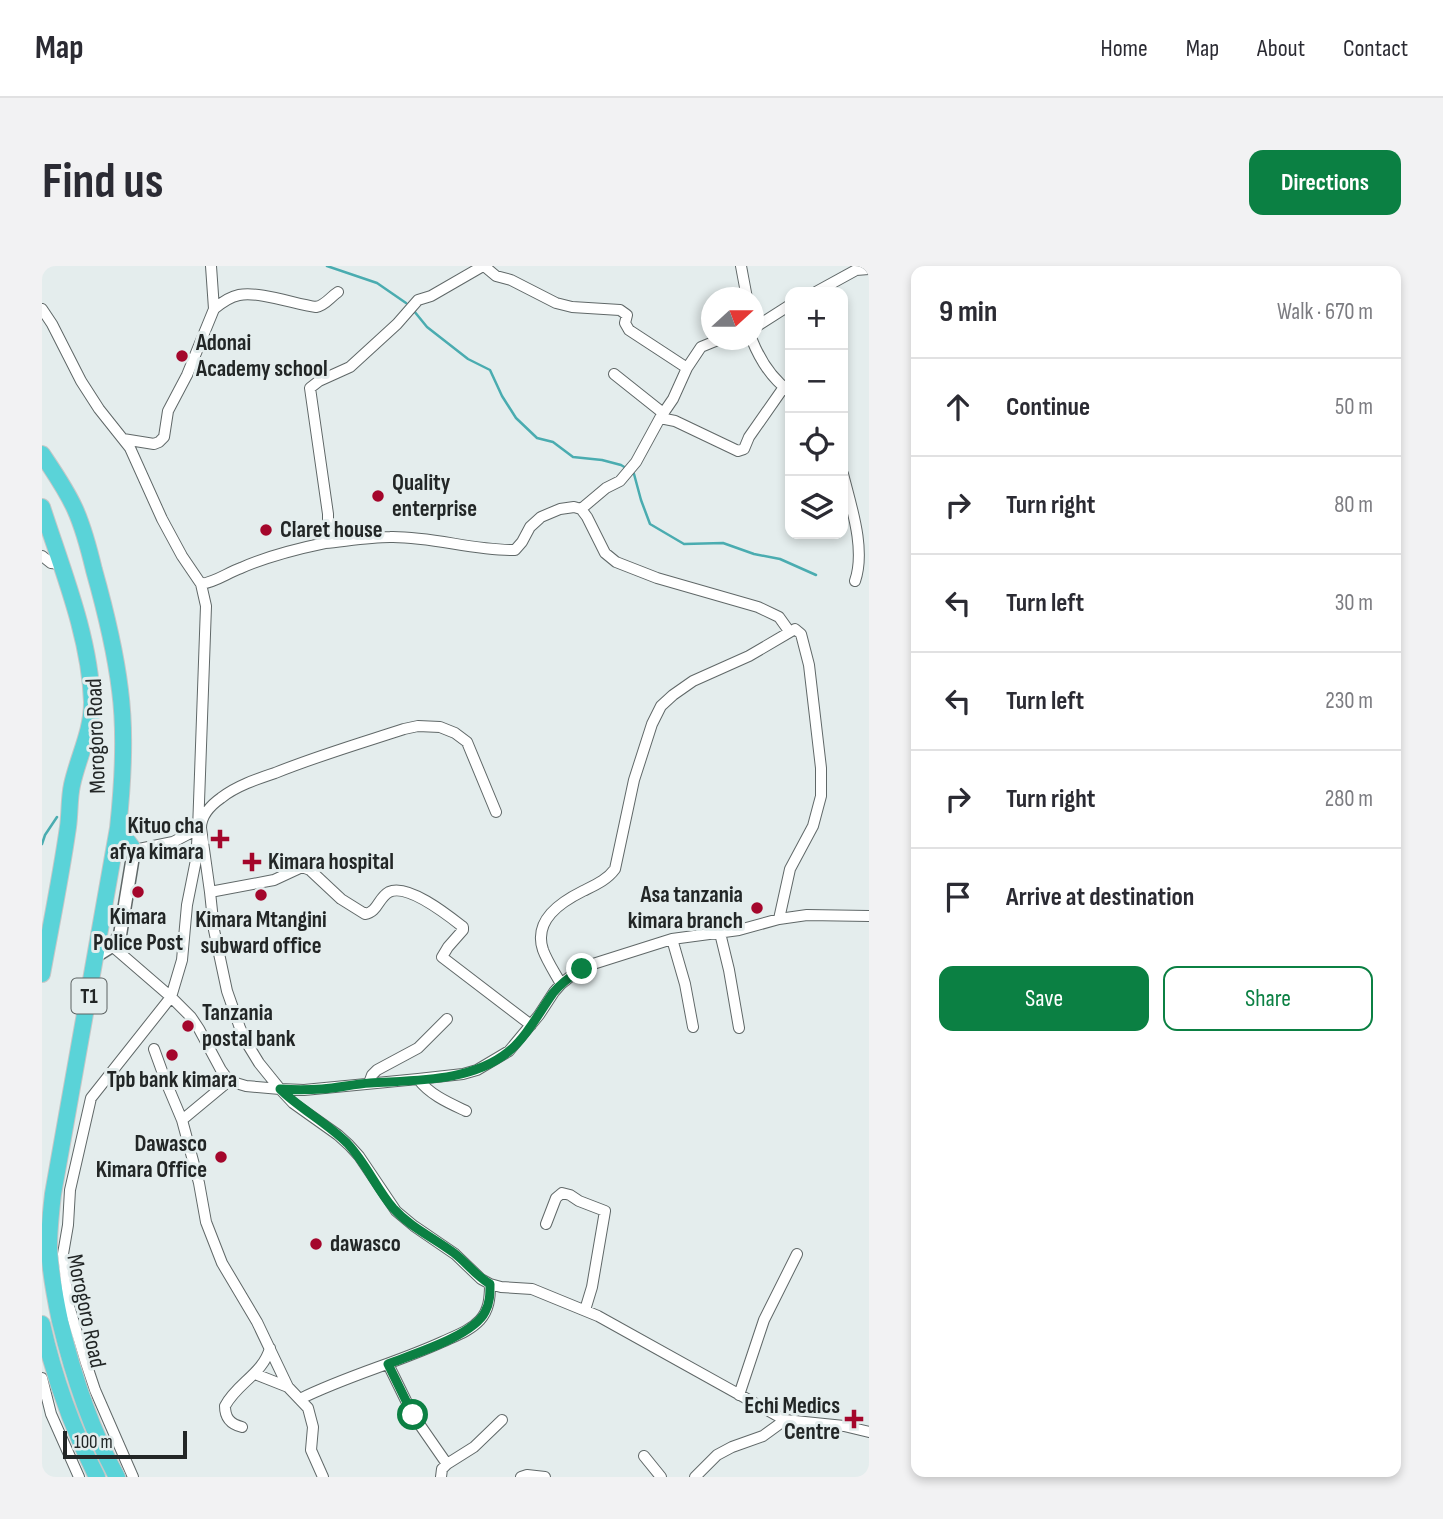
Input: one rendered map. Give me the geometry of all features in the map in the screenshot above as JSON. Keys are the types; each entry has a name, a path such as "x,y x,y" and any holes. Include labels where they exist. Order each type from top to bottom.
{"highway":[{"name":"Morogoro Road","path":"42,454 75,509 85,536 101,590 121,692 122,791 118,828 53,1194 49,1250 57,1308 73,1371 96,1435 117,1477"},
{"name":"Morogoro Road","path":"42,507 89,666 92,703 88,731 72,786 69,824 42,974"},
{"path":"118,828 134,850"},
{"name":"Morogoro Road","path":"42,1324 53,1366 53,1413 97,1477"}],"street":[{"path":"123,439 154,443 162,440 168,411 187,375 214,309 211,266"},
{"path":"741,266 745,287"},
{"path":"325,542 328,534 328,514 310,388 350,367 397,324 418,300 431,296 479,267 556,303 572,307 620,310 626,315 625,323 629,330 687,368"},
{"path":"825,287 856,270 869,269"},
{"path":"214,309 225,300 238,295 252,295 317,307 323,306 338,292"},
{"path":"764,322 785,308"},
{"path":"42,309 81,381 136,459 162,519 201,584 206,606 199,829 187,905 182,960 171,997 91,1098 70,1190 63,1254 69,1306 86,1363 133,1477"},
{"path":"581,509 606,488 620,481 636,462 701,347"},
{"path":"756,350 785,388"},
{"path":"614,374 662,415 738,451 744,449 749,437 785,392"},
{"path":"844,476 859,555 855,581"},
{"path":"201,584 211,583 239,568 277,554 325,542 390,537 515,550 530,527 541,517 560,509 574,507 581,509 587,517 605,553 615,562 657,578 758,607 779,617 789,631"},
{"path":"42,556 51,563 60,564"},
{"path":"561,985 542,946 541,937 545,923 548,916 561,904 602,881 615,869 632,789 647,737 661,706 693,681 749,656 794,629 798,631 806,651 821,768 821,796 813,826 790,869 779,919"},
{"path":"496,812 467,742 440,727 418,726 404,729 309,760 256,780 220,798 205,814 199,829 214,930 227,991 233,1012 253,1054 269,1078 293,1103 349,1145 396,1211 455,1254 490,1284 532,1289 608,1320 667,1356 704,1373 785,1420 844,1426 869,1432"},
{"path":"96,956 112,946 122,928 134,850 173,842 199,829"},
{"path":"210,892 268,882 304,867 341,899 365,914 372,912 391,891 405,892 430,903 463,927 442,957 531,1025"},
{"path":"112,946 191,1017 229,1081 246,1086 280,1089 324,1089 463,1074 487,1065 509,1051 561,985 593,964 671,940 720,933 779,919 807,915 869,916"},
{"path":"720,933 739,1028"},
{"path":"671,940 685,984 693,1027"},
{"path":"369,1083 377,1070 418,1048 447,1019"},
{"path":"154,1049 182,1120 199,1183 206,1222 222,1263 271,1348 288,1387 308,1408 313,1427 311,1450 323,1477"},
{"path":"418,1079 424,1087 466,1111"},
{"path":"182,1120 229,1081"},
{"path":"546,1224 556,1198 562,1193 605,1211 592,1287 585,1310"},
{"path":"739,1395 764,1320 797,1254"},
{"path":"300,1399 463,1333 477,1323 487,1310 490,1284"},
{"path":"242,1427 230,1422 225,1406 233,1394 255,1374 271,1348"},
{"path":"388,1364 413,1415 447,1464"},
{"path":"255,1374 288,1387"},
{"path":"42,1378 79,1477"},
{"path":"441,1477 442,1469 447,1464 474,1447 502,1419"},
{"path":"695,1477 718,1455 763,1436 785,1420"},
{"path":"644,1456 661,1477"},
{"path":"521,1477 545,1477"}],"waterway":[{"path":"327,266 377,283 406,303"},
{"path":"414,311 427,327 468,359 490,370 516,418 537,438 553,442 573,457 602,460 626,468"},
{"path":"631,472 634,474 650,524 684,544 723,543 754,554 780,559 816,575"},
{"path":"42,844 57,817"}],"place":[{"name":"Adonai Academy school","path":"182,356"},
{"name":"Quality enterprise","path":"378,496"},
{"name":"Claret house","path":"266,530"},
{"name":"Kituo cha afya kimara","path":"220,839"},
{"name":"Kimara hospital","path":"252,862"},
{"name":"Kimara Police Post","path":"138,892"},
{"name":"Kimara Mtangini subward office","path":"261,895"},
{"name":"Asa tanzania kimara branch","path":"757,908"},
{"name":"Tanzania postal bank","path":"188,1026"},
{"name":"Tpb bank kimara","path":"172,1055"},
{"name":"Dawasco Kimara Office","path":"221,1157"},
{"name":"dawasco","path":"316,1244"},
{"name":"Echi Medics Centre","path":"854,1419"}],"route":[{"path":"413,1415 388,1364 463,1333 477,1323 487,1310 490,1284 455,1254 396,1211 349,1145 293,1103 280,1089 324,1089 397,1082 477,1070 509,1051 539,1016 554,992 582,969"}]}
